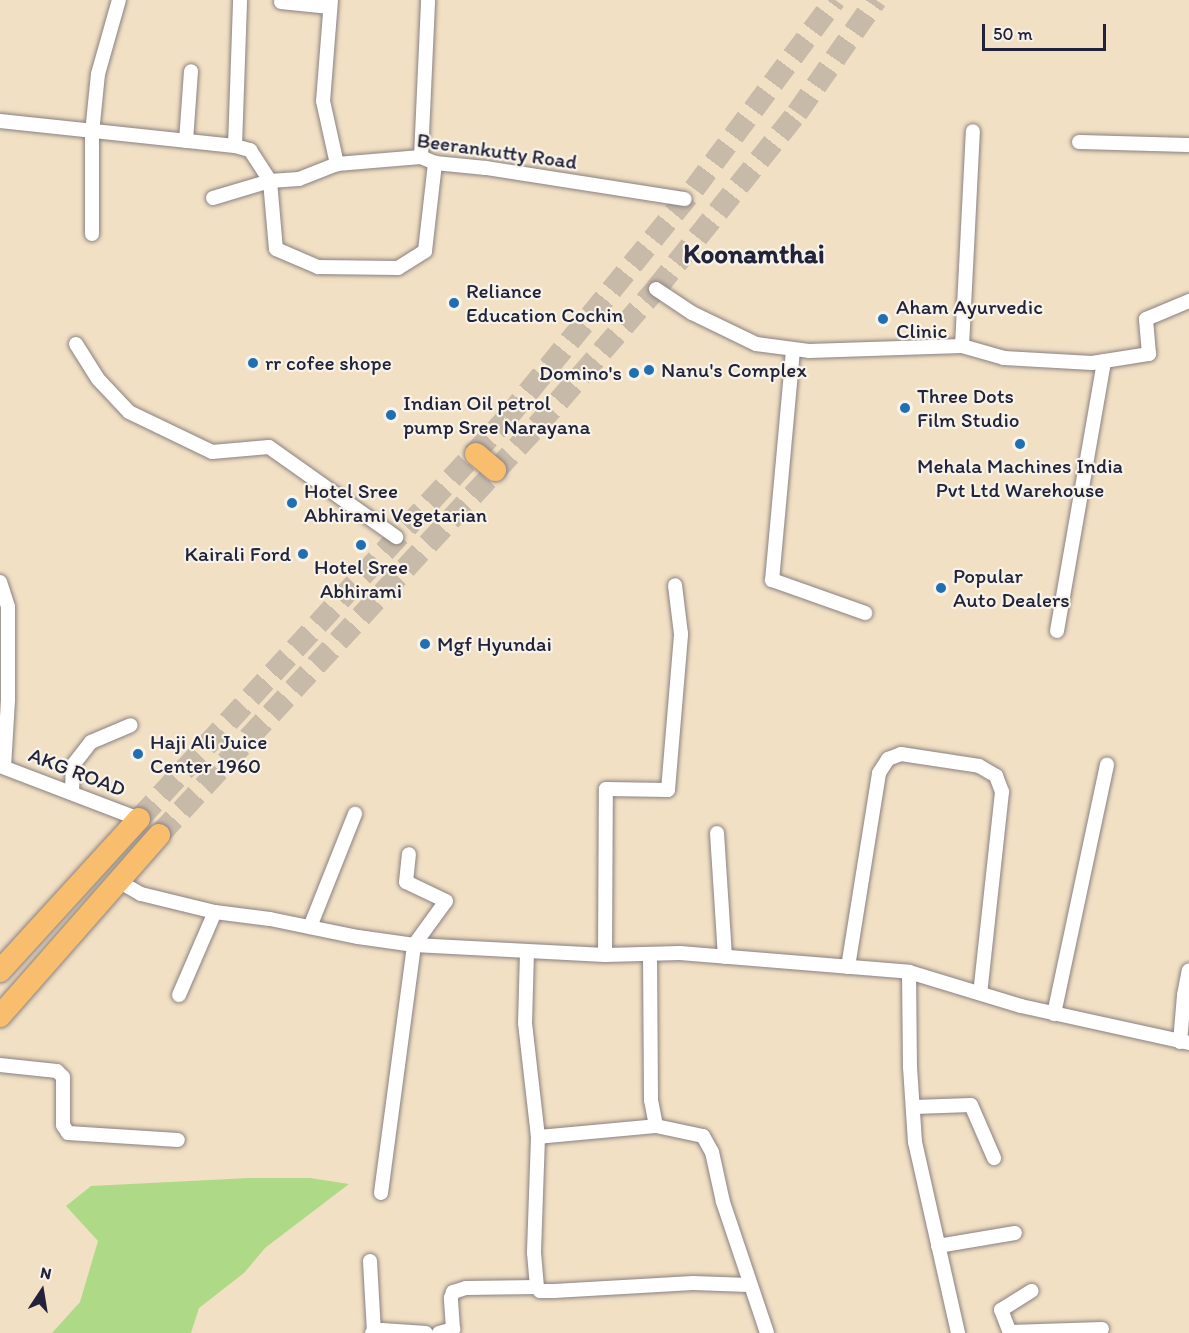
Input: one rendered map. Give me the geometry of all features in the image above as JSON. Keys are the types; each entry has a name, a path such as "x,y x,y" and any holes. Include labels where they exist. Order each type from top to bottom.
{"highway":[{"path":"476,454 495,470"},
{"path":"0,971 139,819"},
{"path":"0,1016 159,835"}],"street":[{"path":"92,234 92,133 99,74 119,0"},
{"path":"235,146 240,0"},
{"path":"421,157 428,0"},
{"path":"281,2 330,4 323,101 337,164"},
{"path":"186,141 191,70"},
{"path":"0,121 92,133 235,146 250,150 270,181 276,249 318,267 398,268 425,251 435,163"},
{"path":"962,346 974,130"},
{"path":"1079,142 1189,145"},
{"name":"Beerankutty Road","path":"213,198 270,181 298,178 337,164 421,157 435,163 486,168 685,199"},
{"path":"656,289 692,313 756,344 793,350 962,346 1004,358 1092,363 1149,354 1146,319 1189,301"},
{"path":"76,344 98,379 129,412 212,452 269,447 396,537"},
{"path":"793,350 772,580 865,613"},
{"path":"1057,631 1104,361"},
{"path":"1,582 8,607 8,700 2,766"},
{"path":"605,955 606,789 668,790 681,634 675,585"},
{"path":"72,792 73,765 91,742 131,725"},
{"path":"848,967 879,773 888,759 901,754 979,766 996,776 1002,792 980,993"},
{"path":"1054,1014 1107,765"},
{"name":"AKG ROAD","path":"2,766 139,819"},
{"path":"310,927 355,814"},
{"path":"717,833 725,957"},
{"path":"381,1193 414,945 446,901 406,882 409,854"},
{"path":"120,882 141,894 215,912 270,919 414,945 605,955 680,952 909,972 1054,1014 1185,1043 1184,995 1189,970"},
{"path":"179,995 215,912"},
{"path":"527,952 525,1023 538,1137 534,1253 537,1287 540,1291 554,1291 693,1283 749,1285"},
{"path":"650,954 651,1100 656,1126"},
{"path":"909,972 910,1067 915,1143 958,1333"},
{"path":"0,1065 57,1071 63,1077 63,1125 68,1133 178,1140"},
{"path":"914,1107 972,1105 994,1158"},
{"path":"538,1137 656,1126 704,1136 712,1152 723,1202 749,1285 768,1333"},
{"path":"938,1246 1015,1233"},
{"path":"370,1261 373,1332 426,1333"},
{"path":"439,1333 453,1329 450,1307 453,1292 465,1288 537,1287"},
{"path":"1031,1291 1001,1310 1010,1333 1101,1329"}],"green space":[{"path":"249,1178 310,1178 349,1184 265,1248 244,1273 199,1308 191,1333 52,1333 80,1302 98,1241 66,1206 91,1186"}],"tunnel":[{"path":"139,819 507,418 694,189 835,0"},
{"path":"159,835 537,426 656,289 797,113 876,0"}],"place":[{"name":"Reliance Education Cochin","path":"454,303"},
{"name":"Aham Ayurvedic Clinic","path":"883,319"},
{"name":"rr cofee shope","path":"253,363"},
{"name":"Nanu's Complex","path":"649,370"},
{"name":"Domino's","path":"634,373"},
{"name":"Three Dots Film Studio","path":"905,408"},
{"name":"Indian Oil petrol pump Sree Narayana","path":"391,415"},
{"name":"Mehala Machines India Pvt Ltd Warehouse","path":"1020,444"},
{"name":"Hotel Sree Abhirami Vegetarian","path":"292,503"},
{"name":"Hotel Sree Abhirami","path":"361,545"},
{"name":"Kairali Ford","path":"303,554"},
{"name":"Popular Auto Dealers","path":"941,588"},
{"name":"Mgf Hyundai","path":"425,644"},
{"name":"Haji Ali Juice Center 1960","path":"138,754"}],"district":[{"name":"Koonamthai","path":"754,254"}]}
